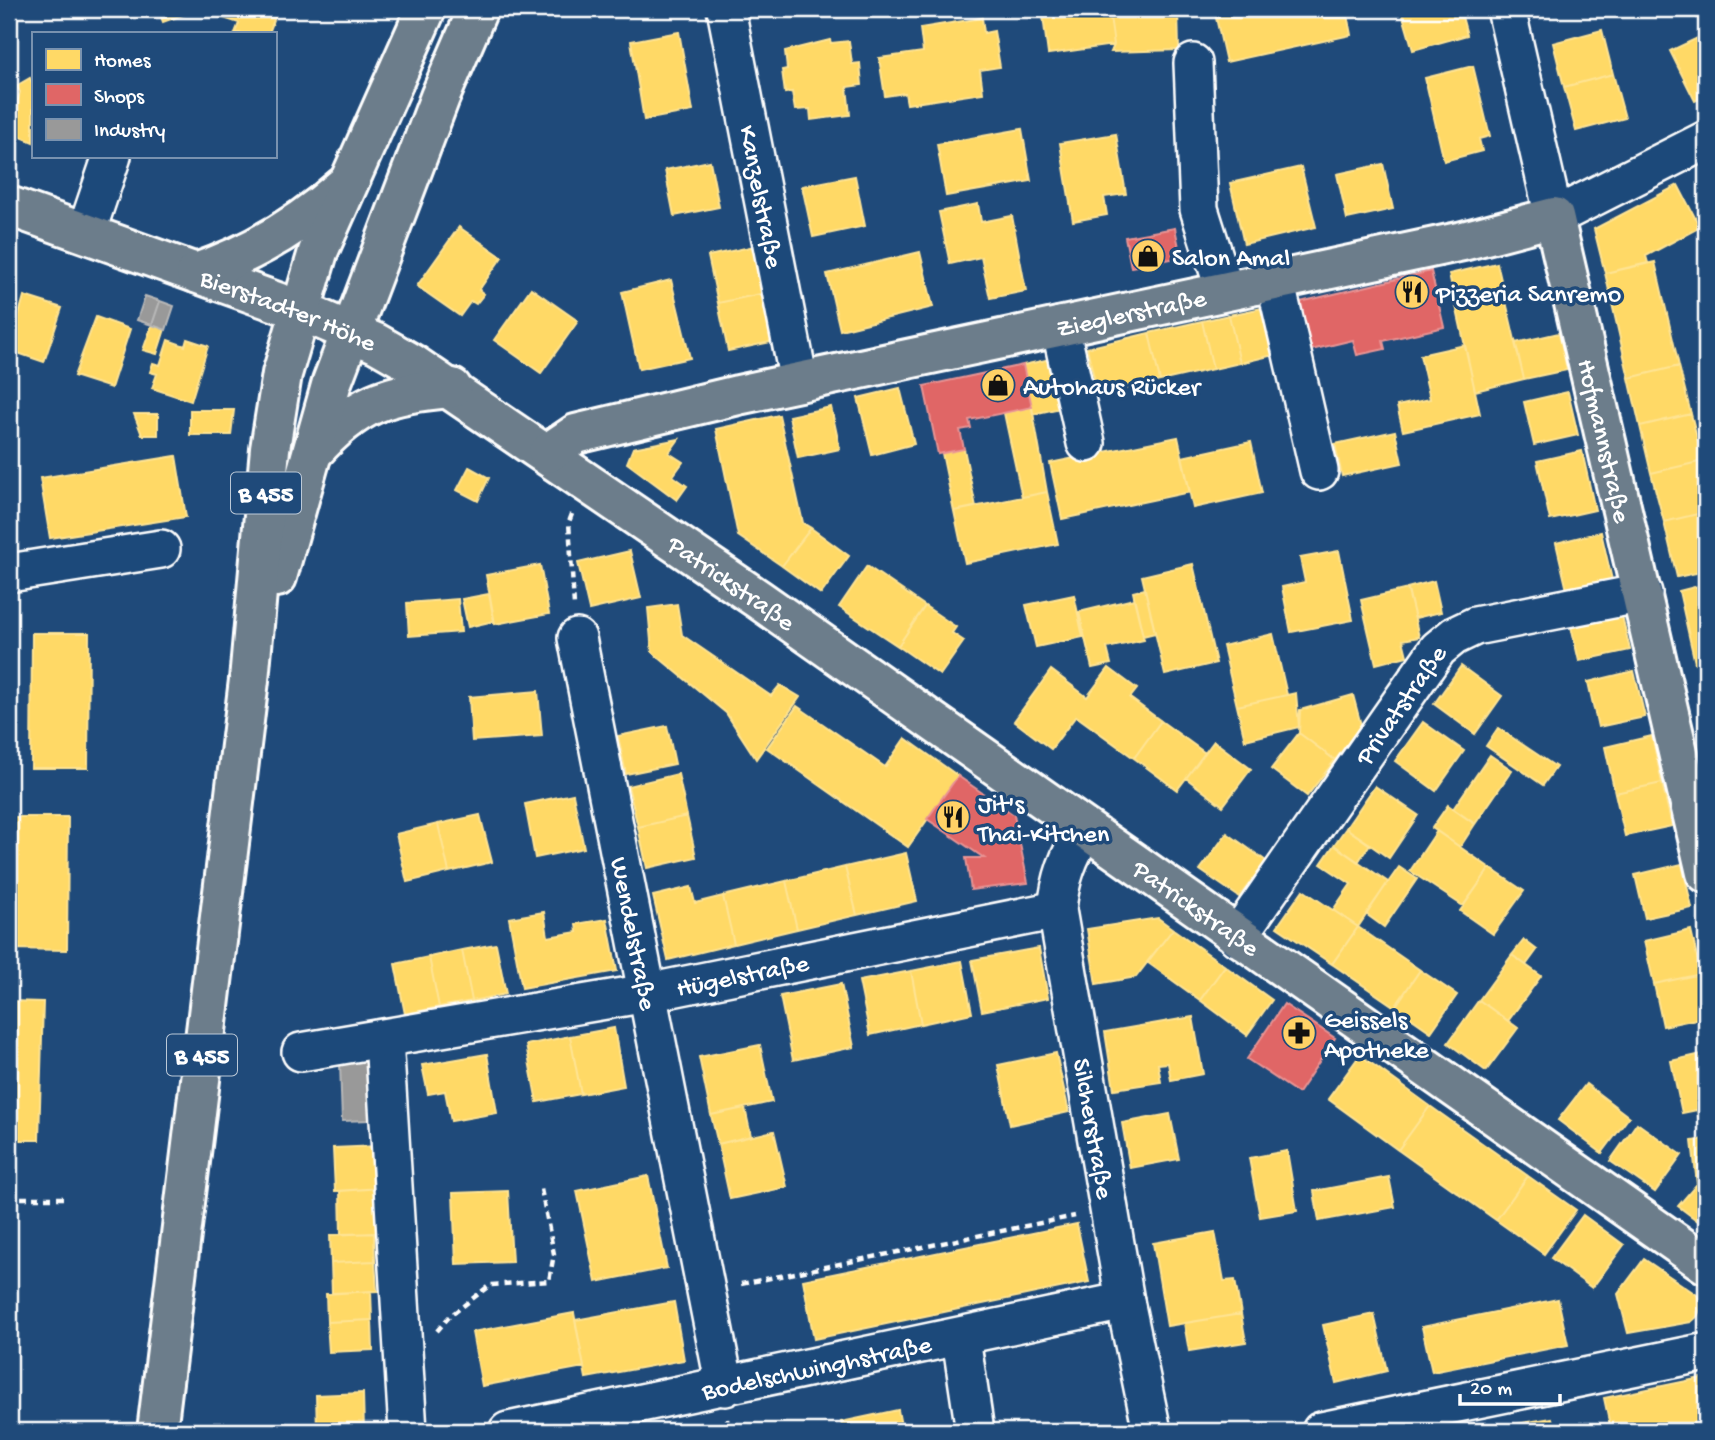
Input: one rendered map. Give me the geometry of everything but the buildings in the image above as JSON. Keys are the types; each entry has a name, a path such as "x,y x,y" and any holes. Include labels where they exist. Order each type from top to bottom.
{"main road":[{"name":"B 455","path":"157,1431 249,680 270,449 282,374 318,252 426,9"},
{"name":"B 455","path":"249,680 308,458 351,331 440,97 478,9"},
{"path":"196,273 223,264 278,236 309,216 350,180"},
{"name":"Bierstadter Höhe","path":"9,206 351,331 452,388 548,453"},
{"name":"Zieglerstraße","path":"548,453 576,434 799,382 1464,241 1554,217"},
{"name":"Hofmannstraße","path":"1554,217 1643,593 1695,778 1706,873"},
{"path":"308,458 340,422 365,406 418,392 452,388"},
{"name":"Patrickstraße","path":"548,453 1706,1265"}],"street":[{"name":"Kanzelstraße","path":"726,9 799,382"},
{"name":"Hofmannstraße","path":"1506,9 1554,217"},
{"path":"1193,63 1199,209 1225,291"},
{"name":"Zieglerstraße","path":"1554,217 1706,140"},
{"path":"86,233 111,158"},
{"path":"1275,280 1320,471"},
{"path":"1060,326 1086,443"},
{"path":"9,573 162,549"},
{"name":"Privatstraße","path":"1237,937 1438,649 1454,636 1475,626 1643,593"},
{"name":"Wendelstraße","path":"577,638 725,1387"},
{"name":"Silcherstraße","path":"1085,829 1068,857 1060,880 1057,910 1125,1301 1152,1431"},
{"name":"Hügelstraße","path":"301,1052 648,993 1057,910"},
{"path":"384,1039 408,1431"},
{"name":"Bodelschwinghstraße","path":"508,1431 961,1338 1125,1301"},
{"path":"961,1338 975,1431"},
{"path":"1321,1431 1706,1352"}],"path":[{"path":"577,638 570,575 569,522 585,481"},
{"path":"430,1340 449,1317 490,1285 549,1281 554,1254 541,1189"},
{"path":"9,1198 63,1198"},
{"path":"706,1291 1109,1210"}],"place":[{"name":"Salon Amal","path":"1148,256"},
{"name":"Pizzeria Sanremo","path":"1412,292"},
{"name":"Autohaus Rücker","path":"998,385"},
{"name":"Jit's Thai-Kitchen","path":"953,817"},
{"name":"Geissels Apotheke","path":"1299,1033"}]}
